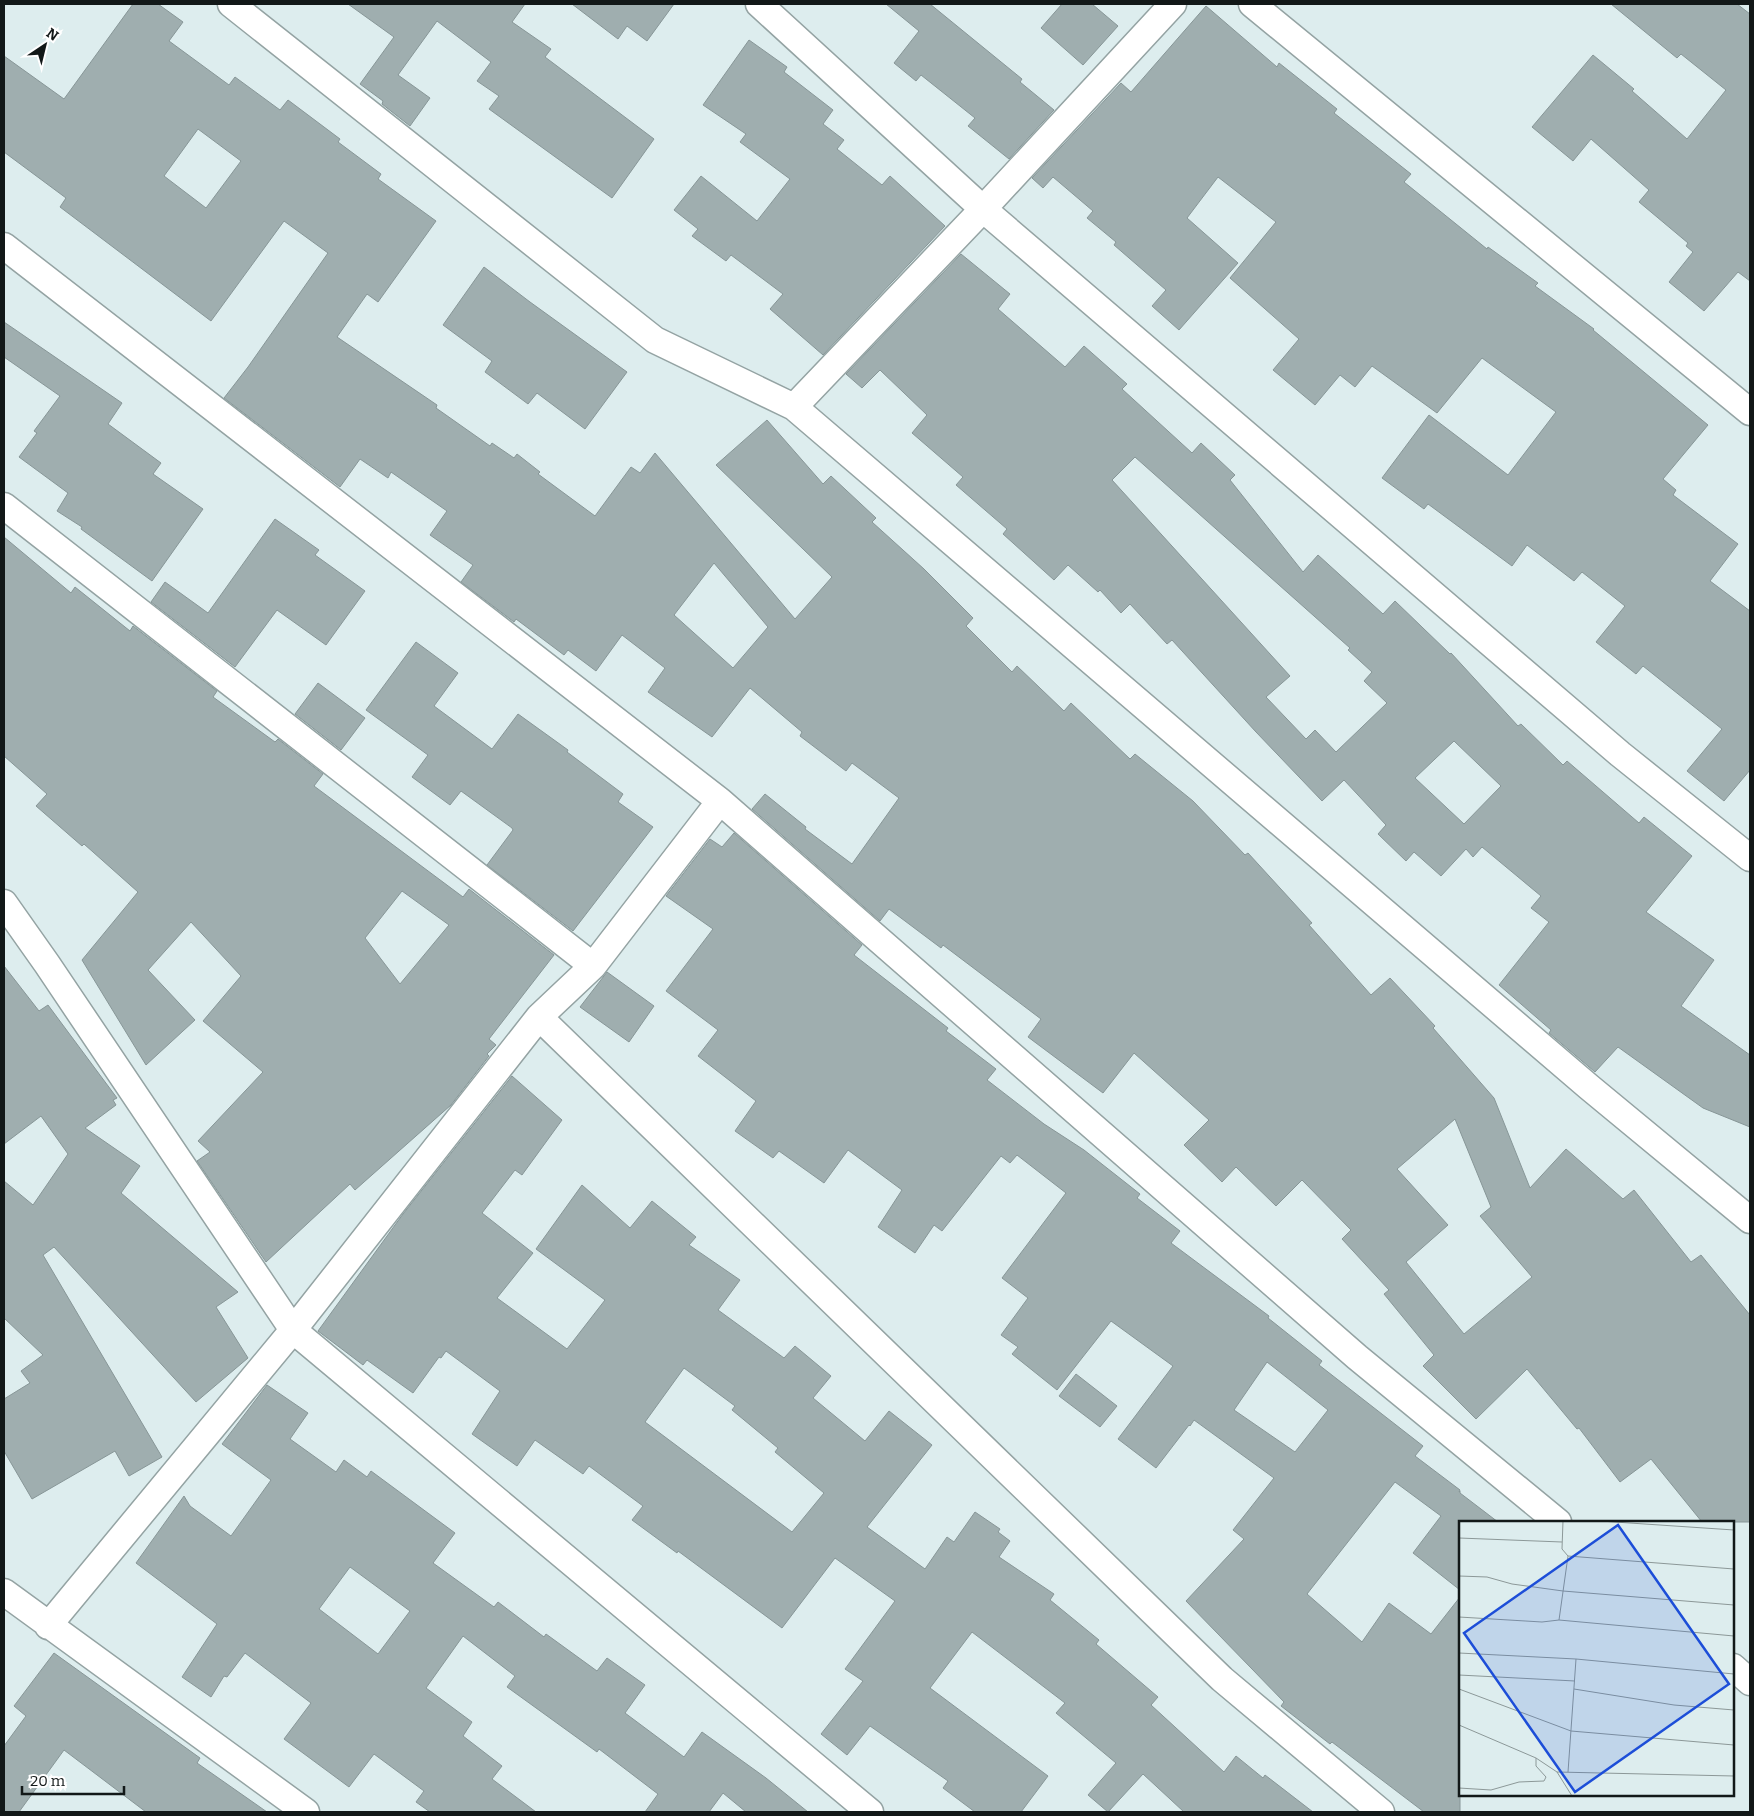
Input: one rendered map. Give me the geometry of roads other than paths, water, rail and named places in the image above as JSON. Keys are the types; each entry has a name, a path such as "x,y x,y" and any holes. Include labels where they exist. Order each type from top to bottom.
{"street":[{"path":"231,4 655,340 794,407 1574,1074 1750,1220"},
{"path":"759,4 983,209 1620,754 1750,858"},
{"path":"794,407 983,209 1174,4"},
{"path":"1252,4 1750,412"},
{"path":"4,246 720,801 1357,1356 1557,1521"},
{"path":"4,506 593,966"},
{"path":"48,1626 293,1330 539,1017 593,966 720,801"},
{"path":"4,903 293,1330 870,1812"},
{"path":"539,1017 1222,1679 1381,1812"},
{"path":"4,1592 48,1626 306,1812"},
{"path":"1734,1668 1750,1682"}]}
